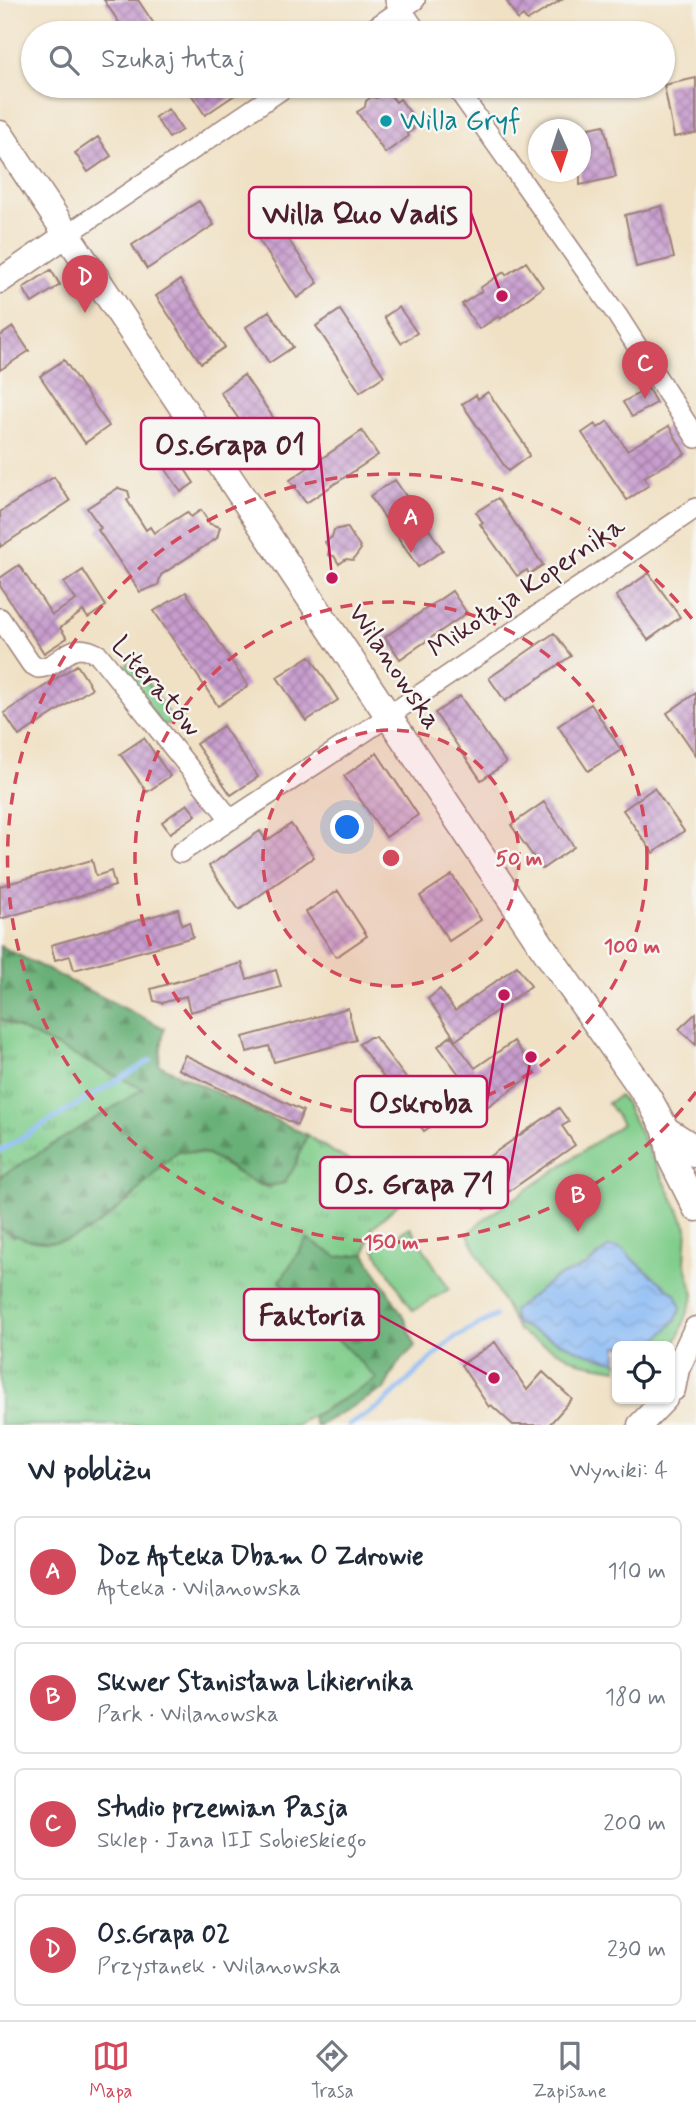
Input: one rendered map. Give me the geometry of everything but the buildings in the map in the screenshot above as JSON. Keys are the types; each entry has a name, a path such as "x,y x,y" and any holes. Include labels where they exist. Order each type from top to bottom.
{"main road":[{"name":"Wilanowska","path":"0,134 542,946 649,1098 666,1130 671,1158 696,1208"},
{"name":"Wilanowska","path":"666,1130 688,1144 696,1154"}],"street":[{"path":"382,21 404,3 412,21"},
{"path":"0,281 269,98"},
{"path":"463,98 617,315 696,438"},
{"name":"Mikołaja Kopernika","path":"180,853 696,508"},
{"name":"Literatów","path":"0,618 31,664 38,668 46,667 75,649 82,648 99,655 231,820"},
{"path":"675,1375 696,1329"},
{"path":"675,1390 696,1374"},
{"path":"640,1425 660,1404"}],"green space":[{"path":"134,662 172,719 183,715 179,721 163,725 122,672 128,663"},
{"path":"0,946 164,1028 159,1065 307,1135 294,1168 284,1183 261,1185 206,1154 178,1151 120,1208 77,1236 54,1242 28,1240 0,1228 0,1177 143,1089 0,1019"},
{"path":"0,1019 144,1089 0,1177"},
{"path":"619,1096 624,1101 687,1227 685,1262 694,1295 675,1342 612,1341 612,1368 582,1363 518,1330 468,1235 479,1223 622,1124 608,1103"},
{"path":"307,1135 381,1180 404,1199 372,1228 365,1254 338,1257 378,1380 295,1425 0,1425 0,1228 14,1237 128,1202 151,1175 178,1151 206,1154 254,1183 270,1188 294,1168"},
{"path":"410,1227 449,1289 413,1311 374,1249"},
{"path":"307,1239 338,1257 365,1254 405,1319 415,1346 397,1365 384,1389 319,1425 315,1425 312,1417 377,1379 280,1281"}],"water":[{"path":"609,1247 624,1250 676,1295 681,1308 676,1320 656,1341 612,1341 612,1361 585,1353 515,1323 513,1311 555,1278 586,1266"}],"waterway":[{"path":"0,1151 151,1060"},
{"path":"349,1425 382,1405 451,1340 495,1316"}],"place":[{"name":"Willa Gryf","path":"386,121"},
{"name":"Willa Quo Vadis","path":"502,296"},
{"name":"Os.Grapa 02","path":"85,313"},
{"name":"Studio przemian Pasja","path":"645,399"},
{"name":"Doz Apteka Dbam O Zdrowie","path":"411,553"},
{"name":"Os.Grapa 01","path":"332,578"},
{"name":"Oskroba","path":"504,995"},
{"name":"Os. Grapa 71","path":"531,1057"},
{"name":"Skwer Stanisława Likiernika","path":"578,1232"},
{"name":"Faktoria","path":"494,1378"}]}
